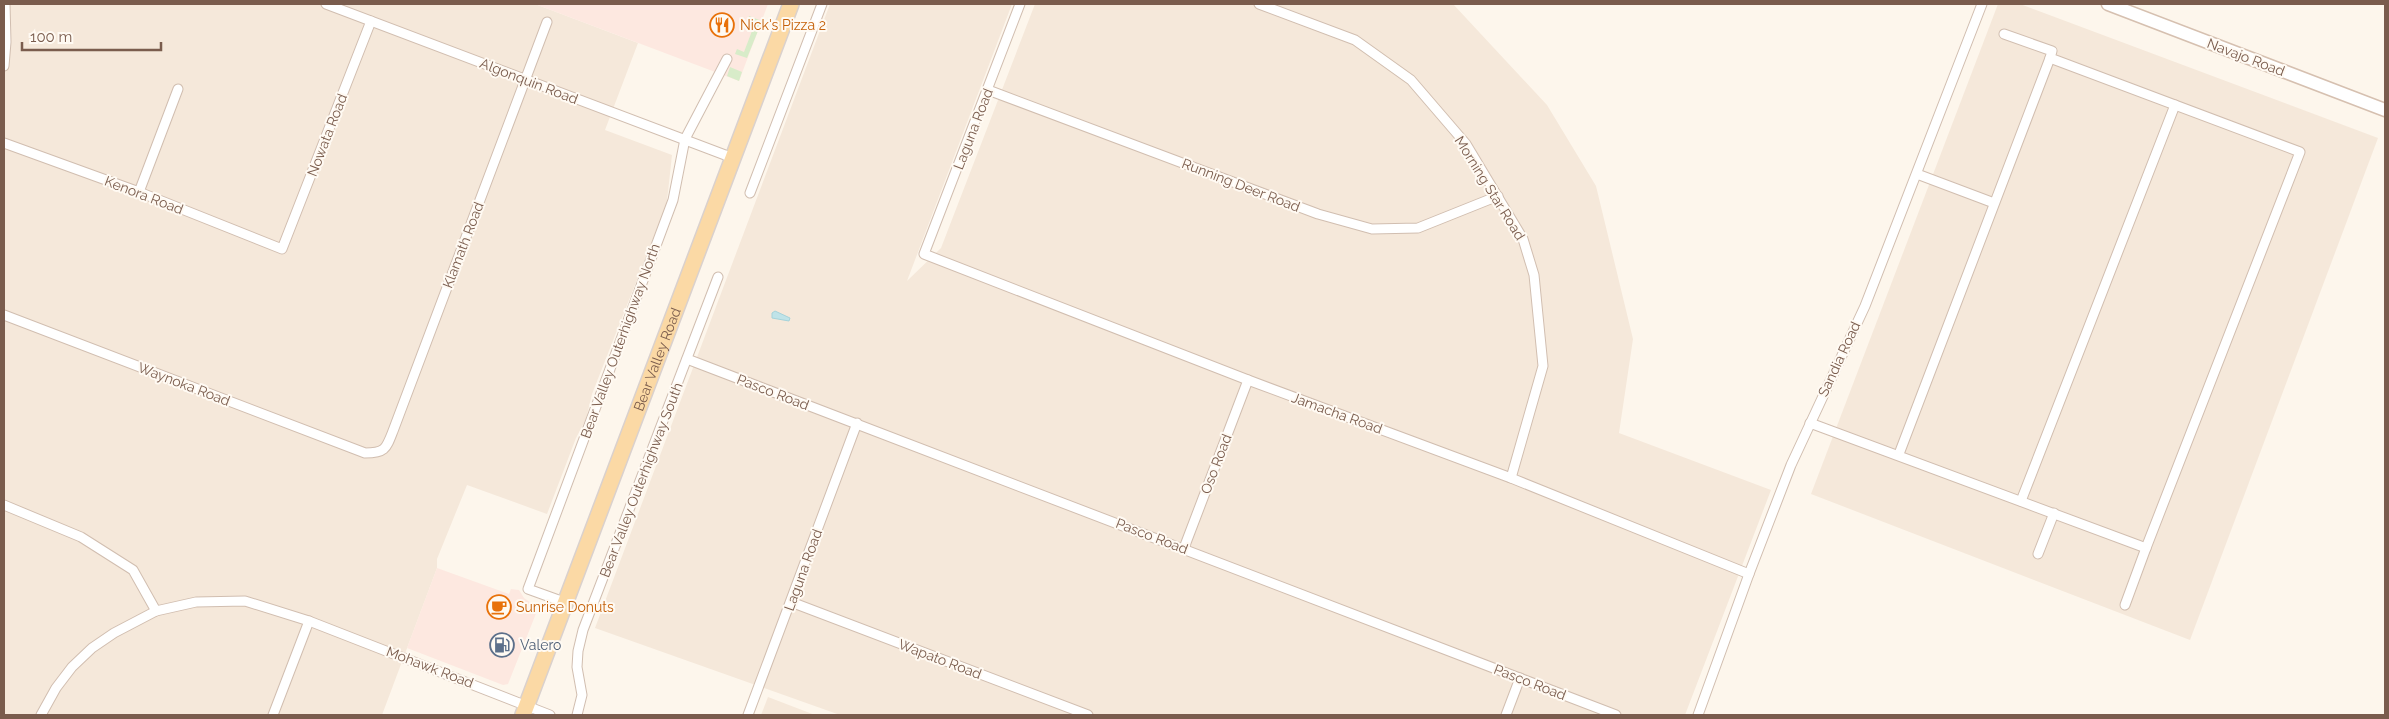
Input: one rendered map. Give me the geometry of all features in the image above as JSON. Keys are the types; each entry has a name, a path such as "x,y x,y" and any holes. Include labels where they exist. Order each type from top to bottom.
{"main road":[{"name":"Bear Valley Road","path":"525,710 564,602 791,4"}],"street":[{"path":"4,66 6,42 5,4"},
{"name":"Algonquin Road","path":"326,4 733,158"},
{"path":"750,193 822,4"},
{"name":"Laguna Road","path":"924,254 1020,4"},
{"name":"Morning Star Road","path":"1259,4 1354,40 1411,80 1466,144 1523,239 1534,275 1543,366 1511,478"},
{"name":"Sandia Road","path":"1698,715 1749,574 1810,423 1865,306 1982,4"},
{"name":"Navajo Road","path":"2108,4 2385,110"},
{"name":"Nowata Road","path":"282,249 371,21"},
{"name":"Klamath Road","path":"365,453 379,453 387,446 547,22"},
{"path":"1898,454 2052,51 2004,34"},
{"path":"2050,58 2300,152 2125,605"},
{"name":"Bear Valley Outerhighway North","path":"564,602 528,589 673,200 685,140 727,59"},
{"path":"139,192 178,89"},
{"name":"Running Deer Road","path":"988,90 1318,214 1372,229 1418,228 1498,196"},
{"path":"2021,501 2174,105"},
{"name":"Kenora Road","path":"4,144 139,192 282,249"},
{"path":"1916,174 1994,203"},
{"name":"Jamacha Road","path":"924,254 1248,380 1511,478 1749,574"},
{"name":"Bear Valley Outerhighway South","path":"577,715 582,696 577,667 578,651 583,630 718,276"},
{"name":"Waynoka Road","path":"4,316 365,453"},
{"name":"Pasco Road","path":"687,359 1616,715"},
{"name":"Oso Road","path":"1184,548 1248,380"},
{"name":"Laguna Road","path":"748,715 856,423"},
{"path":"1810,423 1898,454 2146,548"},
{"path":"4,506 81,536 133,570 156,611"},
{"path":"2038,554 2054,513"},
{"name":"Mohawk Road","path":"41,715 56,688 72,667 92,648 114,633 156,611 196,602 245,601 309,620 525,710 550,715"},
{"name":"Wapato Road","path":"791,602 1088,715"},
{"path":"273,715 309,620"},
{"path":"1506,715 1520,678"}],"shaded area":[{"path":"4,4 535,4 638,43 605,130 672,155 668,192 666,206 592,394 586,419 576,438 547,514 467,485 437,559 437,568 382,715 4,715"},
{"path":"535,4 768,4 739,81"},
{"path":"830,4 1012,4 907,281 941,248 1035,4 1453,4 1547,105 1596,186 1633,339 1619,433 1771,490 1685,715 840,715 595,628"},
{"path":"1998,4 2020,4 2378,138 2190,640 1811,494"},
{"path":"437,568 509,594 511,589 519,590 524,598 537,607 508,684 503,685 407,648"},
{"path":"768,697 815,715 761,715"}],"green space":[{"path":"749,16 762,21 747,58 735,54 737,49 744,52 755,23 748,20"},
{"path":"730,67 742,72 739,81 727,76"}],"water":[{"path":"775,311 790,318 789,321 772,318 772,313"}],"place":[{"name":"Nick's Pizza 2","path":"722,25"},
{"name":"Sunrise Donuts","path":"499,607"},
{"name":"Valero","path":"502,645"}]}
